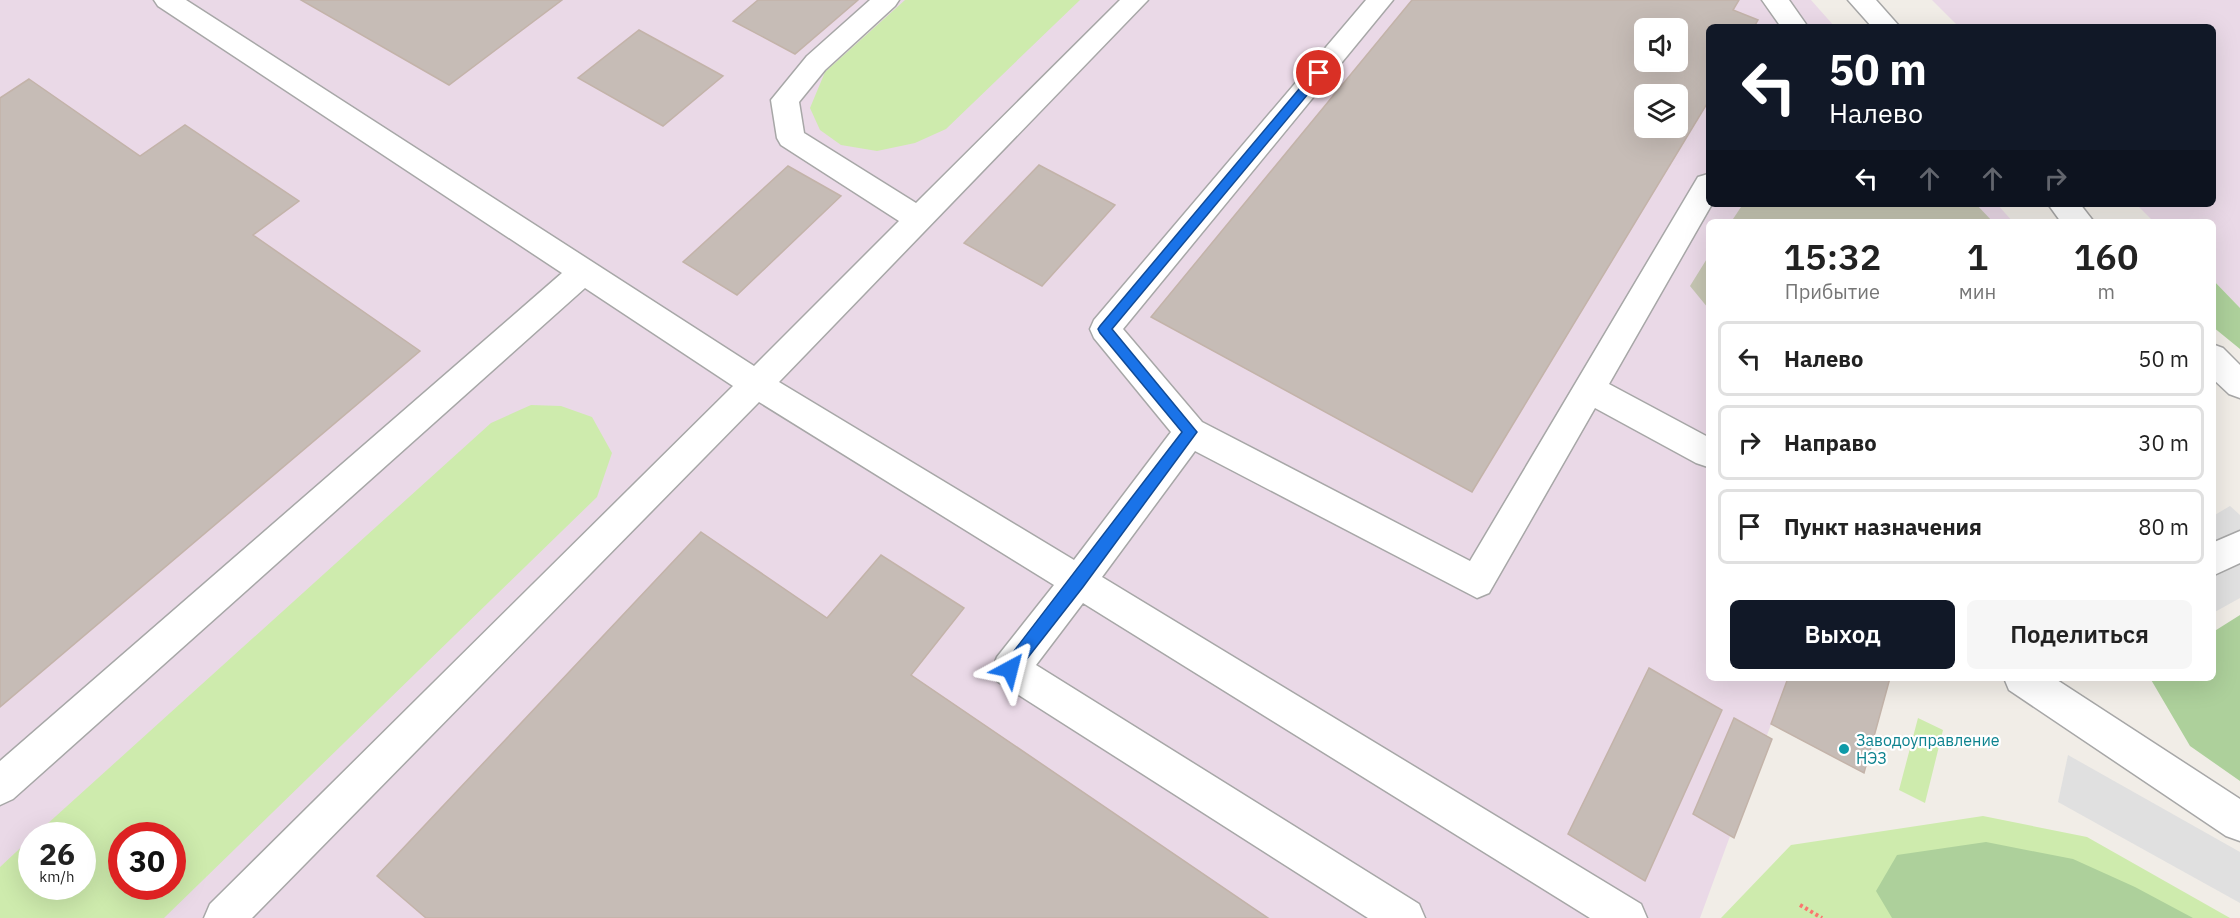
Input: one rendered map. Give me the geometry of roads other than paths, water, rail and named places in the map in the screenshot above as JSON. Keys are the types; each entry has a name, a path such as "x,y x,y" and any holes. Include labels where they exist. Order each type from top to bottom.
{"street":[{"path":"167,0 756,384 1627,918"},
{"path":"886,0 816,63 786,100 791,138 919,219"},
{"path":"224,918 1135,0"},
{"path":"1380,0 1105,329 1190,432 1477,582 1706,188"},
{"path":"1775,0 1793,24"},
{"path":"1861,0 1884,24"},
{"path":"2065,207 2076,219"},
{"path":"0,786 583,272"},
{"path":"2216,361 2240,385"},
{"path":"1590,389 1706,452"},
{"path":"1190,432 1010,669 1405,918"},
{"path":"2027,681 2240,822"}],"place":[{"name":"Заводоуправление НЭЗ","path":"1844,749"}]}
